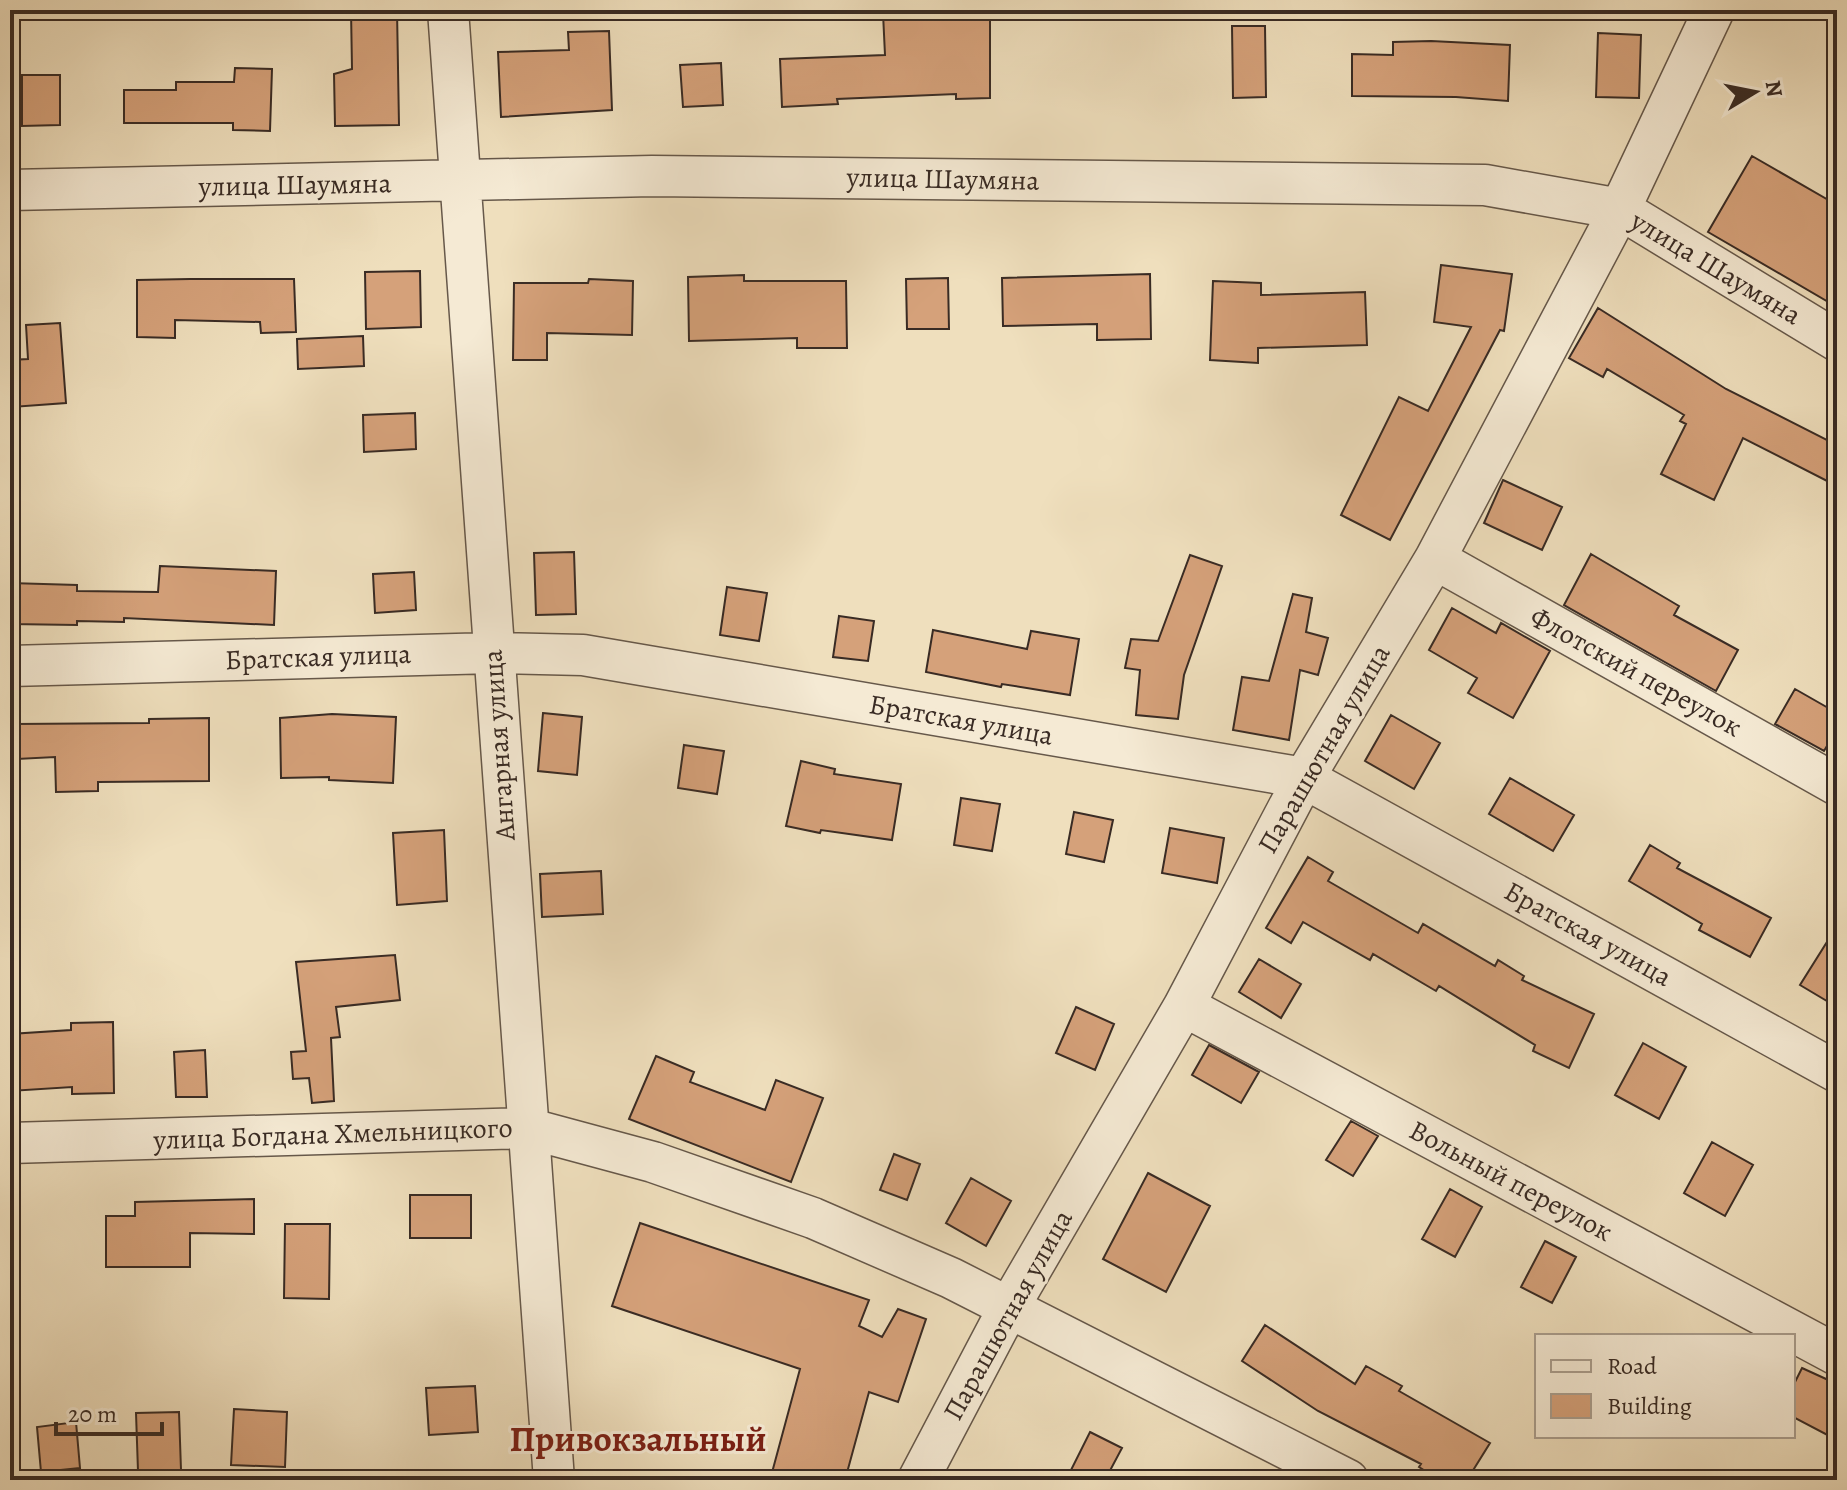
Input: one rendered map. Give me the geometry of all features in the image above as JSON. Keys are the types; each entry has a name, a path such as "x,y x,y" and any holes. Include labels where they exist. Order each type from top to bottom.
{"street":[{"name":"Ангарная улица","path":"448,10 554,1480"},
{"name":"Парашютная улица","path":"918,1480 1009,1307 1184,1006 1304,778 1435,559 1620,209 1714,10"},
{"name":"улица Шаумяна","path":"10,190 652,176 1485,185 1620,209 1837,341"},
{"name":"Флотский переулок","path":"1435,559 1837,785"},
{"name":"Братская улица","path":"10,666 493,653 583,655 1304,778 1837,1072"},
{"name":"Вольный переулок","path":"1184,1006 1837,1355"},
{"name":"улица Богдана Хмельницкого","path":"10,1143 527,1128 653,1162 813,1218 1009,1307 1348,1480"}],"building":[{"path":"351,10 397,10 399,125 335,126 334,74 352,69"},
{"path":"990,10 990,98 956,99 956,94 837,99 838,104 782,107 780,59 885,55 883,13"},
{"path":"1232,26 1265,26 1266,97 1233,98"},
{"path":"609,31 612,110 501,117 498,52 569,50 568,32"},
{"path":"1598,33 1641,35 1639,98 1596,97"},
{"path":"1393,42 1510,45 1508,101 1352,96 1352,54 1393,55"},
{"path":"721,63 723,105 683,107 680,65"},
{"path":"235,68 272,69 270,131 233,130 233,123 124,123 124,90 176,90 176,82 234,82"},
{"path":"22,75 60,75 60,125 22,126"},
{"path":"1752,156 1837,205 1837,307 1708,232"},
{"path":"1441,265 1512,274 1504,331 1500,330 1390,540 1341,515 1399,397 1428,411 1471,327 1434,322"},
{"path":"420,271 421,327 366,329 365,272"},
{"path":"1150,274 1151,339 1097,340 1097,324 1003,326 1002,278"},
{"path":"744,275 744,281 846,281 847,348 797,348 797,338 689,341 688,277"},
{"path":"948,278 949,329 907,329 906,279"},
{"path":"294,279 296,332 261,333 260,322 175,320 175,338 137,337 137,280"},
{"path":"589,279 633,281 632,335 547,333 547,360 513,360 514,283 588,283"},
{"path":"1213,281 1261,283 1261,295 1365,292 1367,345 1258,348 1258,363 1210,360"},
{"path":"1598,308 1726,389 1837,445 1837,486 1743,438 1714,500 1661,474 1686,424 1680,421 1684,415 1607,369 1603,377 1569,358"},
{"path":"60,323 66,403 12,407 10,360 28,359 26,325"},
{"path":"363,336 364,366 298,369 297,339"},
{"path":"415,413 416,449 364,452 363,415"},
{"path":"1503,480 1562,507 1542,550 1484,523"},
{"path":"574,552 576,614 536,615 534,553"},
{"path":"1591,554 1679,606 1674,615 1738,650 1716,691 1564,605"},
{"path":"1190,555 1222,566 1184,675 1178,719 1136,715 1140,670 1125,668 1131,639 1158,641"},
{"path":"160,566 276,571 274,625 124,618 124,622 77,621 77,625 10,624 10,583 77,585 77,591 158,592"},
{"path":"414,572 416,610 375,613 373,574"},
{"path":"727,587 767,593 759,641 720,635"},
{"path":"1293,594 1312,598 1306,632 1328,638 1318,675 1300,670 1289,740 1233,730 1242,677 1269,681"},
{"path":"1452,608 1496,633 1501,623 1550,651 1513,718 1468,693 1477,678 1429,650"},
{"path":"839,616 874,621 868,661 833,657"},
{"path":"933,630 1027,649 1031,631 1079,639 1070,695 1002,684 1001,687 926,672"},
{"path":"1795,689 1837,713 1837,729 1824,751 1775,724"},
{"path":"543,713 582,717 577,775 538,771"},
{"path":"332,714 396,717 393,783 329,780 329,777 281,778 280,718"},
{"path":"1391,715 1440,743 1414,789 1365,761"},
{"path":"209,718 209,781 98,782 98,791 56,792 55,757 17,759 15,724 149,723 149,719"},
{"path":"684,745 724,751 717,794 678,788"},
{"path":"801,761 835,769 834,774 901,784 892,840 821,830 820,833 786,826"},
{"path":"1510,778 1574,815 1553,851 1489,814"},
{"path":"961,798 1000,804 992,851 954,845"},
{"path":"1074,812 1113,820 1104,862 1066,854"},
{"path":"1170,828 1224,838 1217,883 1162,873"},
{"path":"444,830 447,901 397,905 393,833"},
{"path":"1650,845 1680,863 1677,868 1771,918 1750,957 1699,930 1702,924 1629,881"},
{"path":"1308,857 1333,872 1328,881 1418,933 1423,924 1495,966 1498,960 1524,976 1522,980 1594,1014 1569,1068 1533,1051 1535,1045 1439,986 1436,991 1373,954 1370,960 1303,922 1291,943 1266,928"},
{"path":"601,871 603,914 542,917 540,874"},
{"path":"1837,926 1837,1007 1800,985"},
{"path":"395,955 400,1000 336,1007 340,1037 331,1038 334,1101 312,1103 309,1078 293,1079 291,1052 306,1051 296,962"},
{"path":"1259,959 1301,984 1281,1018 1239,992"},
{"path":"1076,1007 1114,1024 1095,1070 1056,1053"},
{"path":"113,1022 114,1093 72,1094 72,1087 10,1091 10,1034 71,1030 71,1023"},
{"path":"1643,1043 1686,1067 1659,1119 1615,1095"},
{"path":"1209,1045 1259,1072 1241,1103 1192,1075"},
{"path":"205,1050 207,1097 176,1097 174,1052"},
{"path":"656,1056 694,1072 690,1082 765,1110 776,1080 823,1098 791,1182 629,1119"},
{"path":"1351,1121 1378,1136 1353,1176 1326,1160"},
{"path":"1712,1142 1753,1165 1725,1216 1684,1193"},
{"path":"894,1154 920,1164 907,1200 880,1190"},
{"path":"1148,1173 1210,1206 1166,1292 1103,1259"},
{"path":"971,1178 1011,1201 986,1246 946,1223"},
{"path":"1450,1189 1482,1207 1455,1257 1422,1239"},
{"path":"410,1195 471,1195 471,1238 410,1238"},
{"path":"254,1199 254,1234 190,1233 190,1267 106,1267 106,1216 135,1216 135,1202"},
{"path":"640,1223 869,1300 859,1326 882,1337 898,1309 926,1319 898,1402 869,1392 845,1480 770,1480 800,1369 612,1306"},
{"path":"285,1224 330,1224 329,1299 284,1298"},
{"path":"1545,1241 1576,1257 1552,1303 1521,1287"},
{"path":"1265,1325 1355,1384 1366,1366 1402,1386 1399,1391 1490,1443 1467,1480 1440,1480 1419,1467 1421,1464 1318,1411 1242,1361"},
{"path":"1802,1368 1837,1384 1837,1440 1795,1418 1795,1382"},
{"path":"475,1386 478,1432 429,1435 426,1388"},
{"path":"234,1409 287,1412 285,1467 231,1465"},
{"path":"179,1412 181,1470 138,1471 136,1413"},
{"path":"76,1422 80,1468 41,1472 37,1427"},
{"path":"1090,1432 1122,1448 1105,1480 1085,1480 1070,1472"}],"district":[{"name":"Привокзальный","path":"638,1438"}]}
